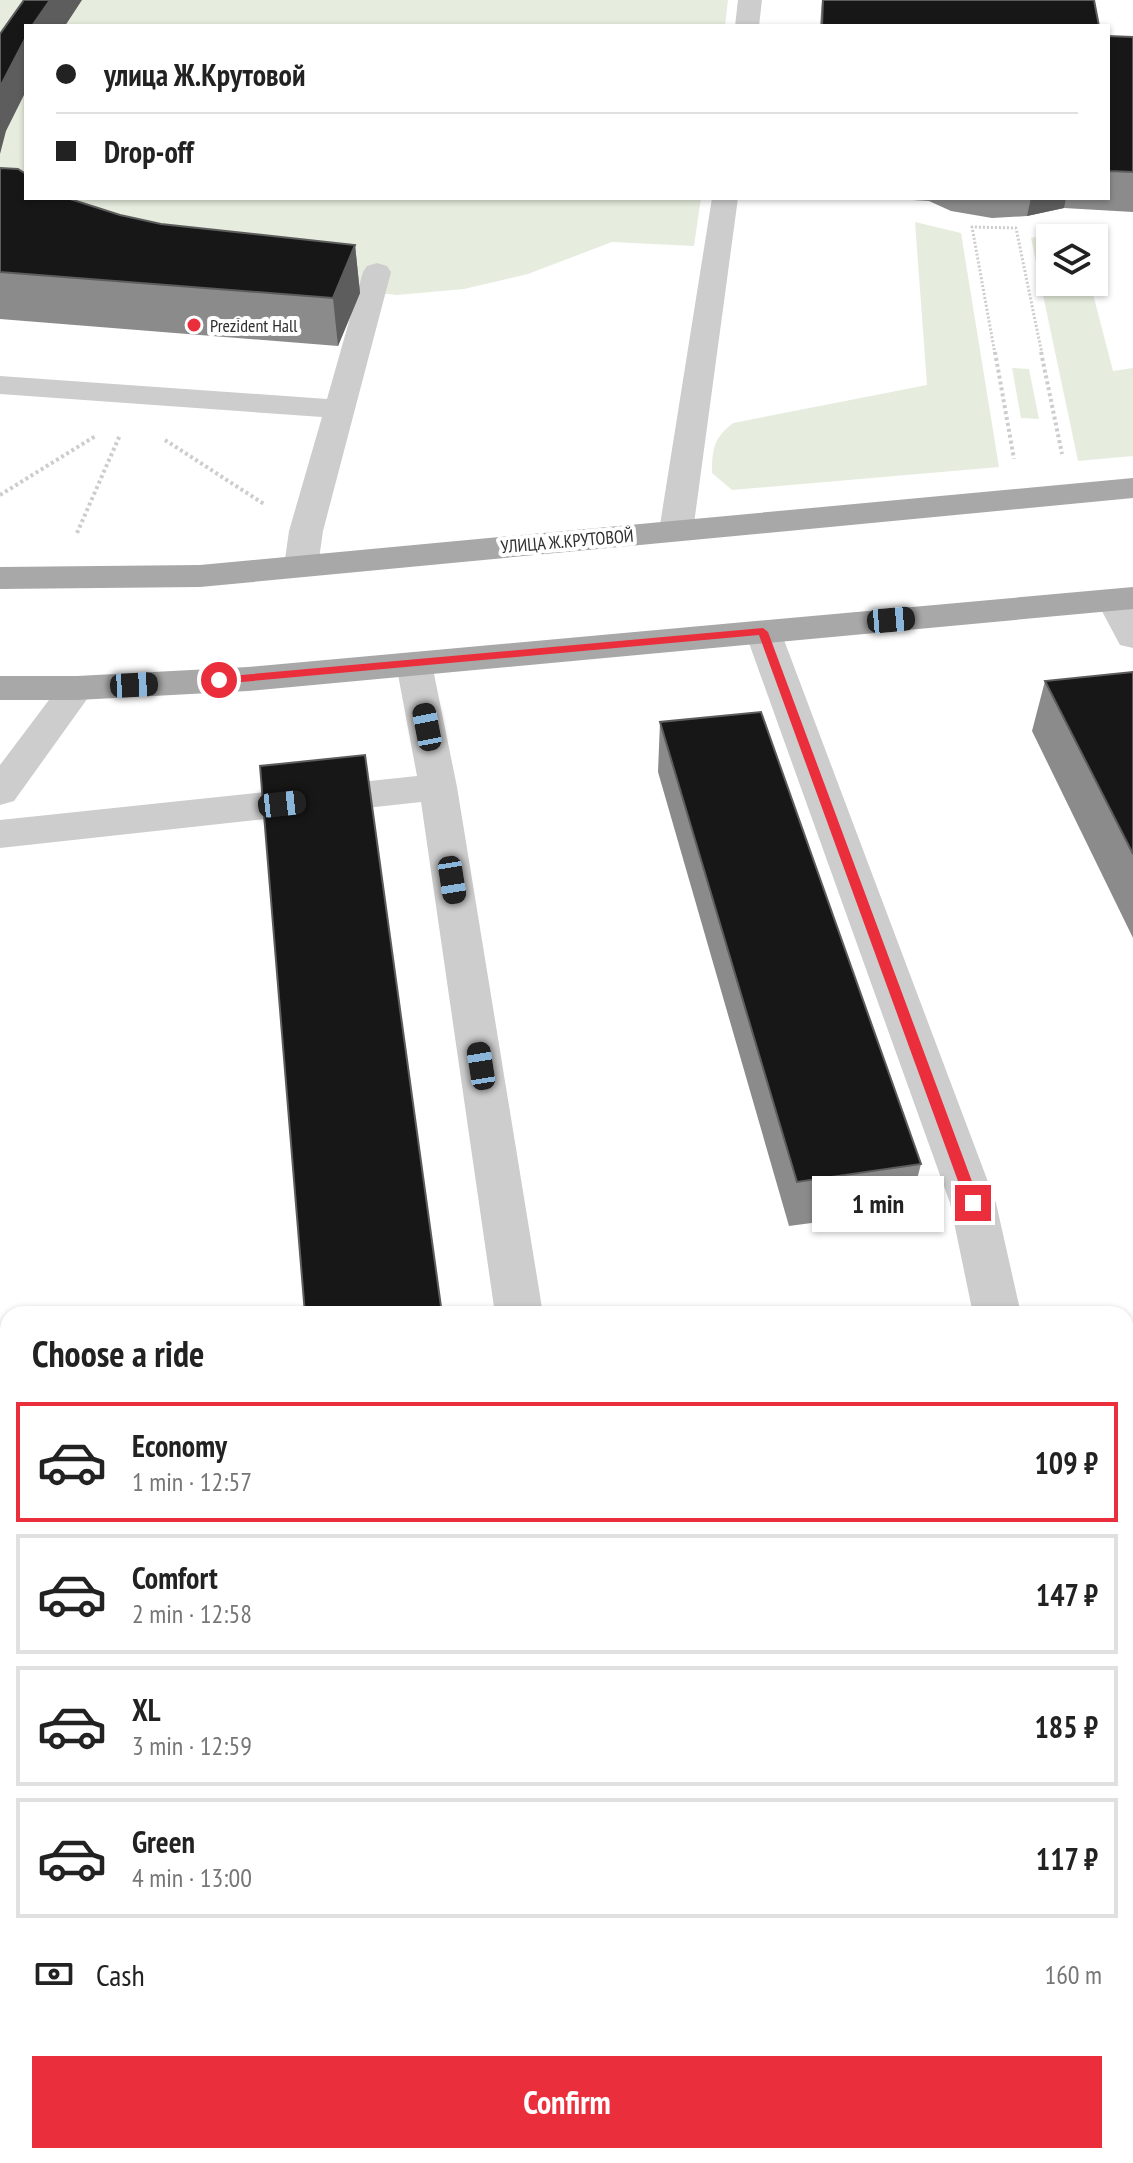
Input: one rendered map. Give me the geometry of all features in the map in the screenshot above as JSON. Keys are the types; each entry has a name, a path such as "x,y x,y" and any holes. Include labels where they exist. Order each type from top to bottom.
{"main road":[{"name":"УЛИЦА Ж.КРУТОВОЙ","path":"0,578 200,576 1133,488"},
{"path":"0,688 77,688 248,679 1123,599"}],"lane":[{"path":"747,24 750,0"},
{"path":"676,531 725,200"},
{"path":"301,566 306,531 377,272"},
{"path":"0,385 339,409"},
{"path":"1123,599 1133,637"},
{"path":"763,632 973,1203 995,1306"},
{"path":"414,664 438,787 518,1306"},
{"path":"0,792 77,688"},
{"path":"0,834 438,787"}],"path":[{"path":"1016,471 972,227 1016,228 1065,467"},
{"path":"77,533 122,430"},
{"path":"0,495 102,432"},
{"path":"153,432 306,531"}],"green space":[{"path":"0,0 728,0 725,24 24,24 24,200 701,200 694,246 612,242 528,274 464,289 397,295 170,272 0,222"},
{"path":"915,222 961,233 999,467 732,490 712,473 712,464 718,439 733,423 927,385"},
{"path":"1036,237 1036,262 1031,238"},
{"path":"1043,296 1094,296 1113,371 1133,368 1133,456 1078,461"},
{"path":"1012,368 1029,369 1039,419 1021,418"}],"building":[{"path":"24,0 50,0 33,24 24,24 24,41 0,87 0,34"},
{"path":"823,0 1094,0 1099,24 822,24"},
{"path":"1110,36 1133,37 1133,172 1110,171"},
{"path":"0,168 18,169 24,173 24,200 73,200 161,224 355,245 333,298 0,272"},
{"path":"1133,672 1133,854 1045,681"},
{"path":"761,712 921,1164 797,1182 660,722"},
{"path":"365,755 441,1306 304,1306 260,766"}],"place":[{"name":"Prezident Hall","path":"194,325"}],"route":[{"path":"219,680 763,632 973,1203"}]}
